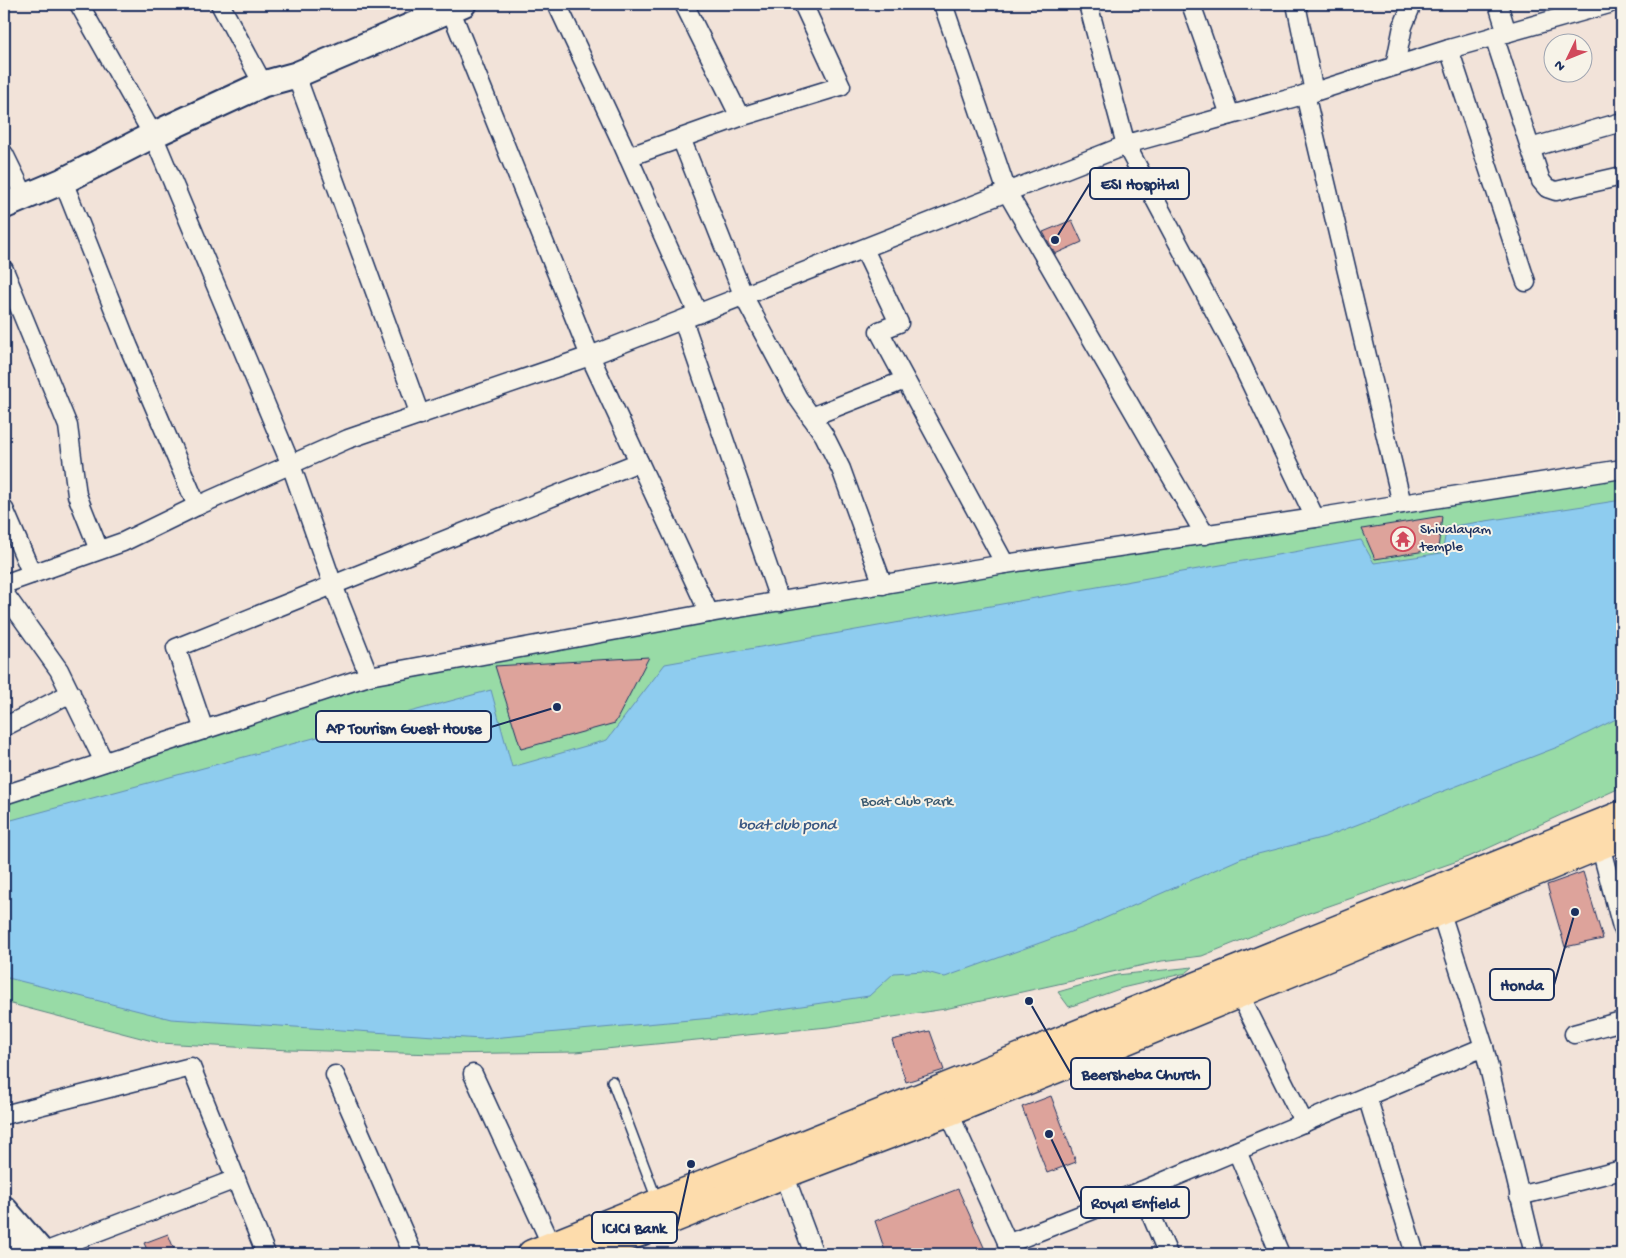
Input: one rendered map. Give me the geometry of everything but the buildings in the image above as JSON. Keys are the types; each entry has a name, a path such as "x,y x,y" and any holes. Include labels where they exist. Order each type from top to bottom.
{"highway":[{"path":"586,1254 784,1174 944,1101 1622,815"},
{"path":"542,1250 658,1202 944,1101 1239,993 1611,841"}],"street":[{"path":"79,4 153,135 291,465 333,585 369,676"},
{"path":"220,4 263,84"},
{"path":"557,4 628,157 690,317 780,602"},
{"path":"684,4 740,116"},
{"path":"628,157 740,116 841,86 803,4"},
{"path":"942,4 1007,192 1205,535"},
{"path":"1088,4 1126,145 1232,344 1315,518"},
{"path":"1192,4 1230,115"},
{"path":"1296,4 1309,93 1402,504"},
{"path":"1395,66 1403,26 1412,4"},
{"path":"1498,4 1500,35 1530,148 1541,181 1547,188 1556,191 1622,176"},
{"path":"4,584 123,542 197,506 348,439 590,356 744,297 1126,145 1309,93 1449,49 1603,5"},
{"path":"4,154 14,202 63,181 153,135 263,84 296,75 442,8 590,356 709,613"},
{"path":"1449,49 1526,282"},
{"path":"296,75 420,415"},
{"path":"1530,148 1622,122"},
{"path":"681,138 744,297 782,369 824,436 841,469 883,584"},
{"path":"63,181 128,345 197,506"},
{"path":"864,248 900,323 879,331 1005,564"},
{"path":"4,270 68,426 77,494 99,550"},
{"path":"812,417 905,380"},
{"path":"204,730 176,648 639,462"},
{"path":"4,795 369,676 709,613 883,584 1622,469"},
{"path":"4,509 32,574"},
{"path":"4,593 59,670 104,762"},
{"path":"4,727 70,693"},
{"path":"1611,841 1622,927"},
{"path":"1440,910 1484,1047 1534,1254"},
{"path":"1239,993 1304,1123"},
{"path":"1574,1034 1622,1021"},
{"path":"944,1101 1010,1249 1141,1191 1484,1047"},
{"path":"4,1115 191,1067 266,1254"},
{"path":"335,1074 413,1254"},
{"path":"473,1074 542,1250"},
{"path":"1366,1096 1415,1254"},
{"path":"1236,1151 1280,1254"},
{"path":"1519,1196 1622,1170"},
{"path":"784,1174 814,1254"},
{"path":"4,1237 36,1254 236,1179"},
{"path":"1141,1191 1168,1254"},
{"path":"4,1209 36,1254"}],"lane":[{"path":"612,1081 658,1202"}],"green space":[{"name":"boat club pond","path":"1622,476 1622,787 1469,857 1309,913 1202,956 1162,961 945,1009 828,1027 575,1052 438,1054 289,1050 160,1043 4,1002 4,803 349,682 707,621"},
{"path":"1193,967 1186,973 1122,988 1069,1007 1058,992 1117,975"}],"water":[{"name":"boat club pond","path":"1622,500 1622,716 1568,743 1325,837 1242,858 1087,926 945,977 923,971 894,973 869,996 734,1016 481,1039 171,1019 4,977 4,822 491,690 512,767 607,740 665,664 1361,540 1374,563 1442,553 1447,527"}],"place":[{"name":"ESI Hospital","path":"1055,240"},
{"name":"Shivalayam temple","path":"1403,539"},
{"name":"AP Tourism Guest House","path":"557,707"},
{"name":"Honda","path":"1575,912"},
{"name":"Beersheba Church","path":"1029,1001"},
{"name":"Royal Enfield","path":"1049,1134"},
{"name":"ICICI Bank","path":"691,1164"}],"park label":[{"name":"Boat Club Park","path":"907,802"}]}
